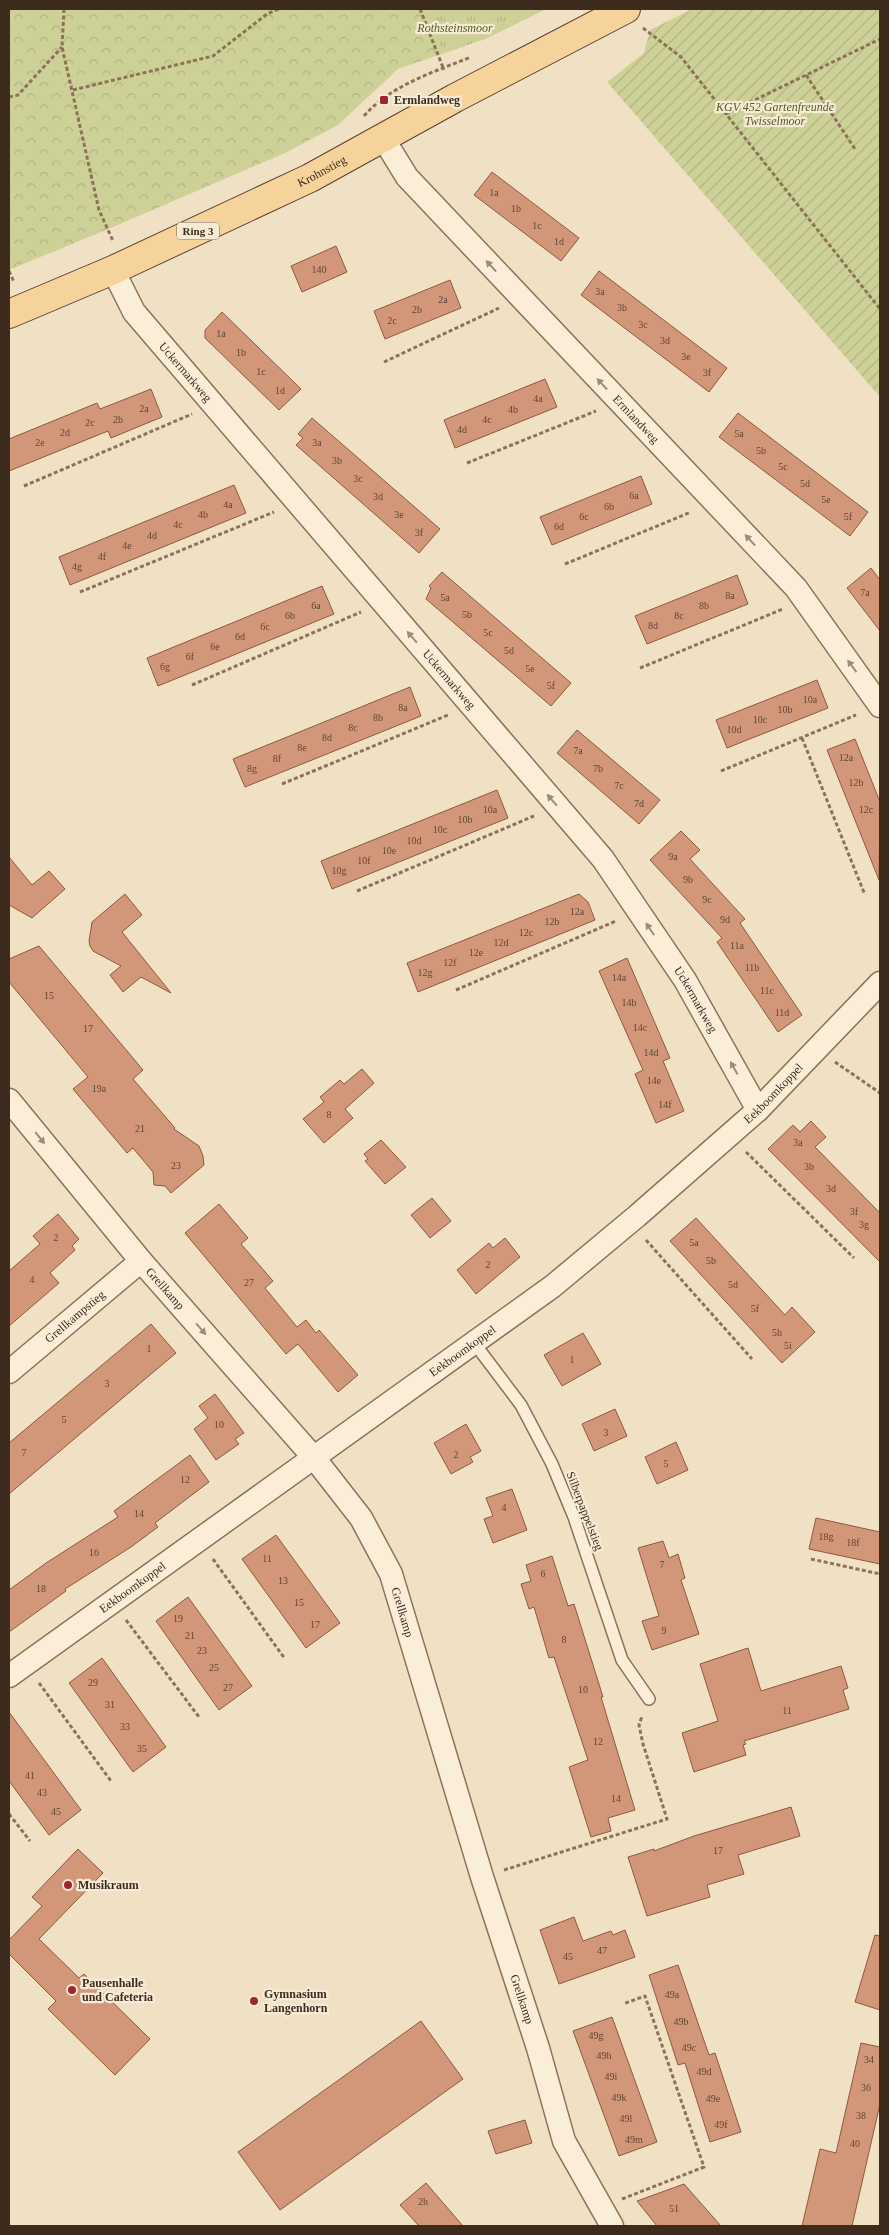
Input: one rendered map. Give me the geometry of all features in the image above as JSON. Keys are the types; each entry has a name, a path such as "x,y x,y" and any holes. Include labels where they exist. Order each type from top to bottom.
{"main road":[{"name":"Krohnstieg","path":"9,314 108,257 302,182 455,98 622,10"}],"street":[{"name":"Ermlandweg","path":"382,138 407,177 796,588 880,705"},
{"name":"Uckermarkweg","path":"108,257 134,312 603,860 685,980 758,1110"},
{"name":"Eekboomkoppel","path":"17,1670 315,1459 553,1286 730,1136 817,1050 880,983"},
{"name":"Grellkamp","path":"9,1100 141,1261 315,1459 361,1518 391,1574 482,1877 538,2048 564,2141 612,2226"},
{"name":"Grellkampstieg","path":"9,1372 141,1261"}],"lane":[{"name":"Silberpappelstieg","path":"475,1344 521,1405 552,1464 574,1517 622,1660 649,1699"}],"path":[{"path":"64,9 62,47 99,210 113,241 108,257"},
{"path":"73,90 125,79 213,56 268,14 279,9"},
{"path":"420,9 455,98"},
{"path":"622,10 681,57 880,309"},
{"path":"726,114 880,40"},
{"path":"9,97 18,95 62,47"},
{"path":"360,120 371,108 400,87 480,54"},
{"path":"806,75 854,149"},
{"path":"113,241 122,237"},
{"path":"9,270 14,282"},
{"path":"9,284 23,278"},
{"path":"384,362 521,298"},
{"path":"467,463 620,402"},
{"path":"24,486 213,405"},
{"path":"80,592 297,502"},
{"path":"565,564 714,502"},
{"path":"640,668 804,600"},
{"path":"192,685 383,603"},
{"path":"721,771 880,705"},
{"path":"282,784 471,706"},
{"path":"802,738 865,895"},
{"path":"357,891 557,806"},
{"path":"456,990 638,911"},
{"path":"817,1050 880,1093"},
{"path":"730,1136 854,1258"},
{"path":"637,1216 644,1239 752,1359"},
{"path":"200,1540 285,1660"},
{"path":"811,1559 880,1574"},
{"path":"112,1602 199,1717"},
{"path":"17,1670 111,1782"},
{"path":"482,1877 667,1819 639,1726 649,1699"},
{"path":"9,1814 30,1841"},
{"path":"601,2207 704,2167 646,1996 623,2004"}],"green space":[{"path":"9,9 546,9 485,39 398,69 338,125 285,153 9,270"},
{"name":"Rothsteinsmoor","path":"426,9 546,9 485,39 443,53"},
{"name":"KGV 452 Gartenfreunde Twisselmoor","path":"692,9 880,9 880,397 607,82 644,53 650,30"}],"building":[{"path":"492,172 579,238 561,261 474,195"},
{"path":"336,246 347,272 302,292 291,266"},
{"path":"599,271 727,368 709,392 581,295"},
{"path":"450,280 461,308 385,339 374,311"},
{"path":"222,312 301,389 279,410 205,338 205,330"},
{"path":"545,379 557,407 455,448 444,420"},
{"path":"151,389 162,417 111,438 108,431 9,471 9,439 97,403 100,409"},
{"path":"738,413 868,512 850,536 719,437"},
{"path":"312,418 440,529 419,553 296,445 303,438 298,434"},
{"path":"641,476 652,504 552,545 540,517"},
{"path":"234,485 246,513 70,585 59,557"},
{"path":"871,568 880,580 880,631 847,588"},
{"path":"442,572 571,683 551,706 426,599 431,588 429,586"},
{"path":"737,575 748,604 647,644 635,616"},
{"path":"322,586 334,614 158,686 147,658"},
{"path":"817,680 828,708 727,748 716,720"},
{"path":"410,687 421,716 245,787 233,759"},
{"path":"577,730 660,800 639,824 557,753"},
{"path":"855,739 880,802 879,880 827,750"},
{"path":"497,790 508,818 332,889 321,861"},
{"path":"681,831 700,850 690,859 745,919 740,923 802,1015 778,1032 717,942 722,938 650,860"},
{"path":"9,857 32,885 49,871 65,889 32,918 9,905"},
{"path":"125,894 142,915 122,932 171,993 141,977 123,992 110,975 121,966 93,951 90,946 92,922"},
{"path":"579,894 588,902 595,920 418,992 407,963"},
{"path":"39,946 143,1070 133,1079 174,1129 199,1146 204,1165 171,1193 165,1186 154,1185 153,1172 133,1148 127,1153 73,1089 88,1077 9,982 9,959"},
{"path":"627,958 670,1058 663,1061 684,1111 656,1123 635,1074 643,1070 599,971"},
{"path":"362,1069 374,1083 345,1109 353,1118 324,1143 303,1119 324,1102 320,1097 340,1080 344,1084"},
{"path":"811,1121 826,1137 815,1147 880,1213 880,1262 768,1149 793,1125 800,1132"},
{"path":"381,1140 406,1167 385,1184 365,1161 368,1159 364,1154"},
{"path":"432,1198 451,1221 430,1238 411,1215"},
{"path":"219,1204 248,1238 241,1244 273,1281 265,1288 297,1327 306,1320 316,1333 319,1330 358,1375 338,1392 298,1344 286,1354 185,1233"},
{"path":"58,1214 79,1239 72,1246 75,1250 50,1273 59,1283 9,1326 9,1271 40,1244 33,1236"},
{"path":"696,1218 785,1315 792,1307 815,1332 782,1363 670,1241"},
{"path":"505,1238 520,1257 476,1294 457,1270 489,1243 493,1248"},
{"path":"151,1324 176,1353 9,1494 9,1443"},
{"path":"583,1333 601,1364 562,1386 544,1355"},
{"path":"215,1394 244,1433 235,1439 239,1444 216,1460 194,1429 208,1418 199,1406"},
{"path":"615,1409 627,1436 594,1451 582,1424"},
{"path":"466,1424 481,1451 470,1457 473,1462 451,1474 434,1443"},
{"path":"676,1442 688,1470 657,1484 645,1457"},
{"path":"190,1455 209,1482 155,1523 158,1527 131,1547 65,1589 66,1591 9,1632 9,1590 46,1563 118,1517 114,1511"},
{"path":"512,1489 527,1530 493,1543 484,1519 493,1516 486,1498"},
{"path":"816,1518 880,1532 880,1564 809,1549"},
{"path":"276,1535 340,1623 306,1648 242,1559"},
{"path":"663,1541 669,1558 678,1554 685,1578 681,1580 699,1634 652,1650 642,1621 659,1616 638,1548"},
{"path":"552,1556 568,1606 574,1604 635,1810 608,1818 611,1831 591,1837 569,1767 588,1760 554,1657 549,1658 534,1607 529,1609 521,1584 531,1581 526,1565"},
{"path":"188,1597 252,1686 219,1710 156,1621"},
{"path":"748,1648 761,1691 841,1666 848,1688 843,1690 849,1709 744,1741 746,1744 743,1745 746,1755 694,1772 682,1733 718,1721 700,1664"},
{"path":"102,1658 166,1747 133,1772 69,1683"},
{"path":"9,1712 81,1810 49,1835 9,1781"},
{"path":"791,1807 800,1836 738,1855 744,1874 707,1885 710,1897 647,1916 628,1857 654,1849 654,1851 694,1836"},
{"name":"Pausenhalle und Cafeteria","path":"78,1849 103,1873 39,1939 79,1978 84,1974 150,2039 115,2075 48,2009 56,2001 9,1954 9,1940 42,1906 32,1897"},
{"path":"574,1917 583,1941 611,1931 613,1935 625,1930 635,1957 559,1984 540,1930"},
{"path":"875,1935 880,1936 880,2010 855,2002"},
{"path":"678,1965 709,2055 715,2053 741,2132 710,2142 685,2063 678,2065 649,1975"},
{"path":"612,2017 657,2142 619,2156 573,2031"},
{"path":"421,2021 463,2079 280,2210 238,2152"},
{"path":"861,2043 880,2047 880,2104 852,2226 802,2226 820,2149 836,2153"},
{"path":"525,2120 532,2143 496,2154 488,2131"},
{"path":"426,2183 463,2226 419,2226 400,2205"},
{"path":"684,2184 721,2226 657,2226 637,2201"}],"place":[{"name":"Ermlandweg","path":"384,100"},
{"name":"Musikraum","path":"68,1885"},
{"name":"Pausenhalle und Cafeteria","path":"72,1990"},
{"name":"Gymnasium Langenhorn","path":"254,2001"}]}
